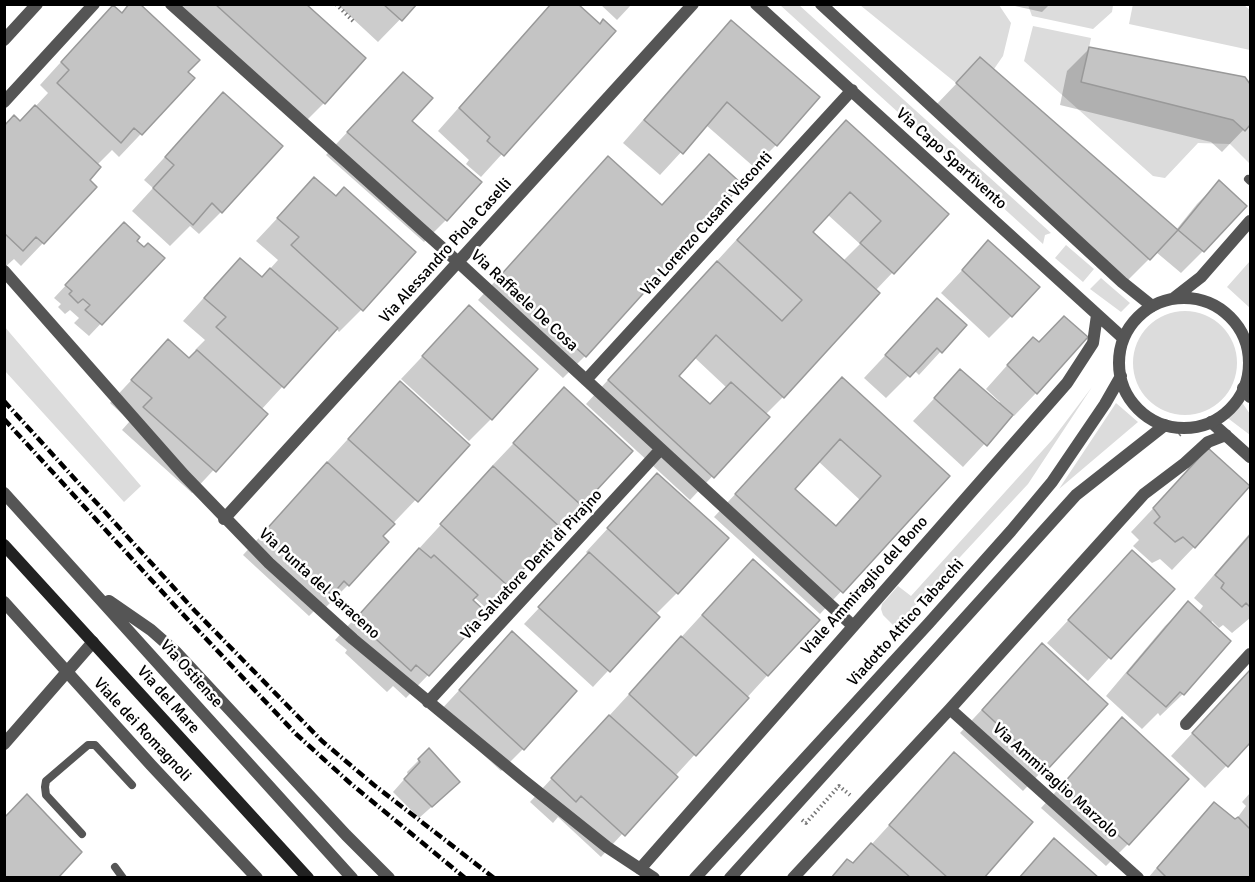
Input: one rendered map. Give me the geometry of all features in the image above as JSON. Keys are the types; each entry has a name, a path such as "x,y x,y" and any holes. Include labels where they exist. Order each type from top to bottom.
{"main road":[{"name":"Via del Mare","path":"4,545 308,878"}],"street":[{"path":"4,40 37,4"},
{"path":"4,102 94,4"},
{"name":"Via Raffaele De Cosa","path":"171,4 458,262 852,625"},
{"name":"Via Alessandro Piola Caselli","path":"224,519 693,4"},
{"name":"Via Capo Spartivento","path":"756,4 1123,338"},
{"name":"Via Capo Spartivento","path":"822,5 1122,282 1152,306"},
{"name":"Via Lorenzo Cusani Visconti","path":"586,380 852,90"},
{"path":"1174,298 1197,299 1227,314 1241,333 1249,353 1247,392 1211,422 1190,427 1165,425 1153,420 1134,404 1127,394 1121,376 1119,357 1123,338 1133,322 1152,306 1174,298 1201,277 1251,221"},
{"name":"Via Punta del Saraceno","path":"4,271 224,519 322,612 428,702 607,847 654,878"},
{"name":"Viale Ammiraglio del Bono","path":"640,869 1067,383 1093,343 1097,315"},
{"name":"Viadotto Attico Tabacchi","path":"695,878 929,623 1052,482 1106,404 1121,376"},
{"path":"1211,422 1251,457"},
{"path":"730,878 1076,495 1165,425"},
{"path":"793,878 950,709 1144,494 1208,442 1226,435"},
{"name":"Via Salvatore Denti di Pirajno","path":"428,702 660,450"},
{"name":"Via Ostiense","path":"4,494 352,878"},
{"path":"94,591 137,620 176,652 389,878"},
{"name":"Viale dei Romagnoli","path":"4,603 151,765 258,878"},
{"path":"4,744 93,642"},
{"path":"1186,724 1251,654"},
{"name":"Via Ammiraglio Marzolo","path":"950,709 1138,878"}],"lane":[{"path":"82,834 46,795 46,781 88,745 95,745 132,785"},
{"path":"115,867 123,878"}],"path":[{"path":"336,4 353,21"},
{"path":"806,824 839,786"}],"shaded area":[{"path":"1133,4 1244,5 1250,10 1250,50 1129,24"},
{"path":"780,5 799,5 1051,233 1045,235 1043,244"},
{"path":"860,5 999,5 1011,23 1003,56 994,69 979,57 956,83"},
{"path":"1028,5 1113,5 1112,12 1093,29 1032,16"},
{"path":"1033,26 1091,38 1082,82 1233,120 1245,130 1250,125 1250,164 1230,144 1198,143 1165,178 1153,176 1024,61"},
{"path":"1066,245 1094,269 1083,282 1055,258"},
{"path":"1250,261 1250,308 1227,287"},
{"path":"1101,278 1130,303 1121,312 1090,289"},
{"path":"1185,311 1205,315 1222,326 1233,343 1237,363 1233,383 1222,400 1205,411 1185,415 1165,411 1148,400 1137,383 1133,363 1137,343 1148,326 1165,315"},
{"path":"4,326 141,486 124,502 5,371"},
{"path":"1092,387 1028,484 895,627 883,615 882,604 898,586 911,596 1052,440"},
{"path":"1241,401 1250,414 1250,435 1225,416 1231,413"},
{"path":"1116,403 1138,422 1059,489"}],"building":[{"path":"129,4 140,4 200,60 188,72 195,78 142,135 134,128 121,143 57,83 69,70 61,62 113,5 122,13"},
{"path":"215,4 306,4 366,58 325,104"},
{"path":"383,4 417,4 402,21"},
{"path":"551,4 578,4 600,24 603,19 616,31 504,156 487,141 490,137 459,108"},
{"path":"731,20 820,97 777,146 727,102 683,154 644,120"},
{"path":"1089,47 1245,77 1250,84 1250,125 1245,131 1233,120 1081,82"},
{"path":"980,57 1178,230 1150,260 956,83"},
{"path":"403,72 433,98 412,121 482,182 447,221 347,132"},
{"path":"223,92 283,146 222,213 212,203 193,225 153,188 174,165 165,157"},
{"path":"35,105 101,167 90,180 97,187 44,244 36,237 23,251 4,233 4,126 14,115 20,121"},
{"path":"846,120 949,214 894,274 860,243 881,221 850,192 813,232 880,293 784,398 716,335 679,376 710,404 731,382 770,417 714,478 608,380 717,261 782,321 802,300 737,240"},
{"path":"709,154 742,184 586,357 499,277 608,156 662,205"},
{"path":"314,177 336,196 344,187 416,252 363,311 291,245 299,237 277,218"},
{"path":"1219,180 1247,206 1204,252 1178,230"},
{"path":"124,222 140,237 137,241 144,247 148,243 165,258 102,325 85,310 90,305 83,299 78,303 69,294 72,291 65,285"},
{"path":"988,240 1040,287 1012,317 962,270"},
{"path":"240,258 262,277 270,268 338,328 284,388 216,327 226,317 204,298"},
{"path":"937,298 967,325 942,353 937,348 910,377 885,355"},
{"path":"469,305 538,369 492,420 422,356"},
{"path":"1064,316 1088,337 1037,394 1007,365 1033,337 1039,342"},
{"path":"168,339 189,358 197,350 268,414 216,472 143,407 152,398 131,380"},
{"path":"960,369 1013,415 987,446 934,398"},
{"path":"842,377 950,476 843,593 735,494","holes":["840,439 881,476 836,526 795,489"]},
{"path":"400,381 470,445 418,502 348,439"},
{"path":"564,387 633,451 582,506 513,443"},
{"path":"1208,448 1250,486 1195,548 1183,537 1175,542 1154,523 1160,517 1153,508"},
{"path":"327,462 395,524 383,536 389,542 349,586 344,581 332,595 264,532"},
{"path":"493,466 561,528 508,586 440,524"},
{"path":"657,473 729,538 678,594 607,528"},
{"path":"1250,535 1250,607 1246,603 1242,607 1221,588 1224,583 1215,575"},
{"path":"419,548 431,558 434,555 478,595 473,600 487,613 429,676 416,665 411,671 366,630 368,627 357,617"},
{"path":"1132,550 1175,589 1111,659 1068,620"},
{"path":"589,552 660,617 610,672 538,607"},
{"path":"753,559 820,620 768,676 702,615"},
{"path":"1188,601 1231,641 1184,695 1180,692 1166,707 1127,673"},
{"path":"512,631 577,691 524,750 459,690"},
{"path":"681,636 749,698 696,756 629,694"},
{"path":"1042,643 1108,704 1047,770 982,710"},
{"path":"1250,670 1250,743 1228,767 1192,733"},
{"path":"609,715 678,777 625,836 581,796 576,802 551,778"},
{"path":"1122,717 1189,779 1129,845 1062,785"},
{"path":"429,748 460,782 432,807 404,779"},
{"path":"954,752 1033,822 984,878 948,878 889,825"},
{"path":"27,794 82,852 58,878 4,878 4,818"},
{"path":"1214,802 1235,819 1238,817 1250,829 1250,878 1167,878 1157,868"},
{"path":"1054,838 1099,878 1019,878"},
{"path":"871,843 911,878 831,878 847,859 853,863"}],"railway":[{"path":"4,401 195,611 322,741 374,785 494,878"},
{"path":"4,419 296,734 350,783 465,878"}]}
